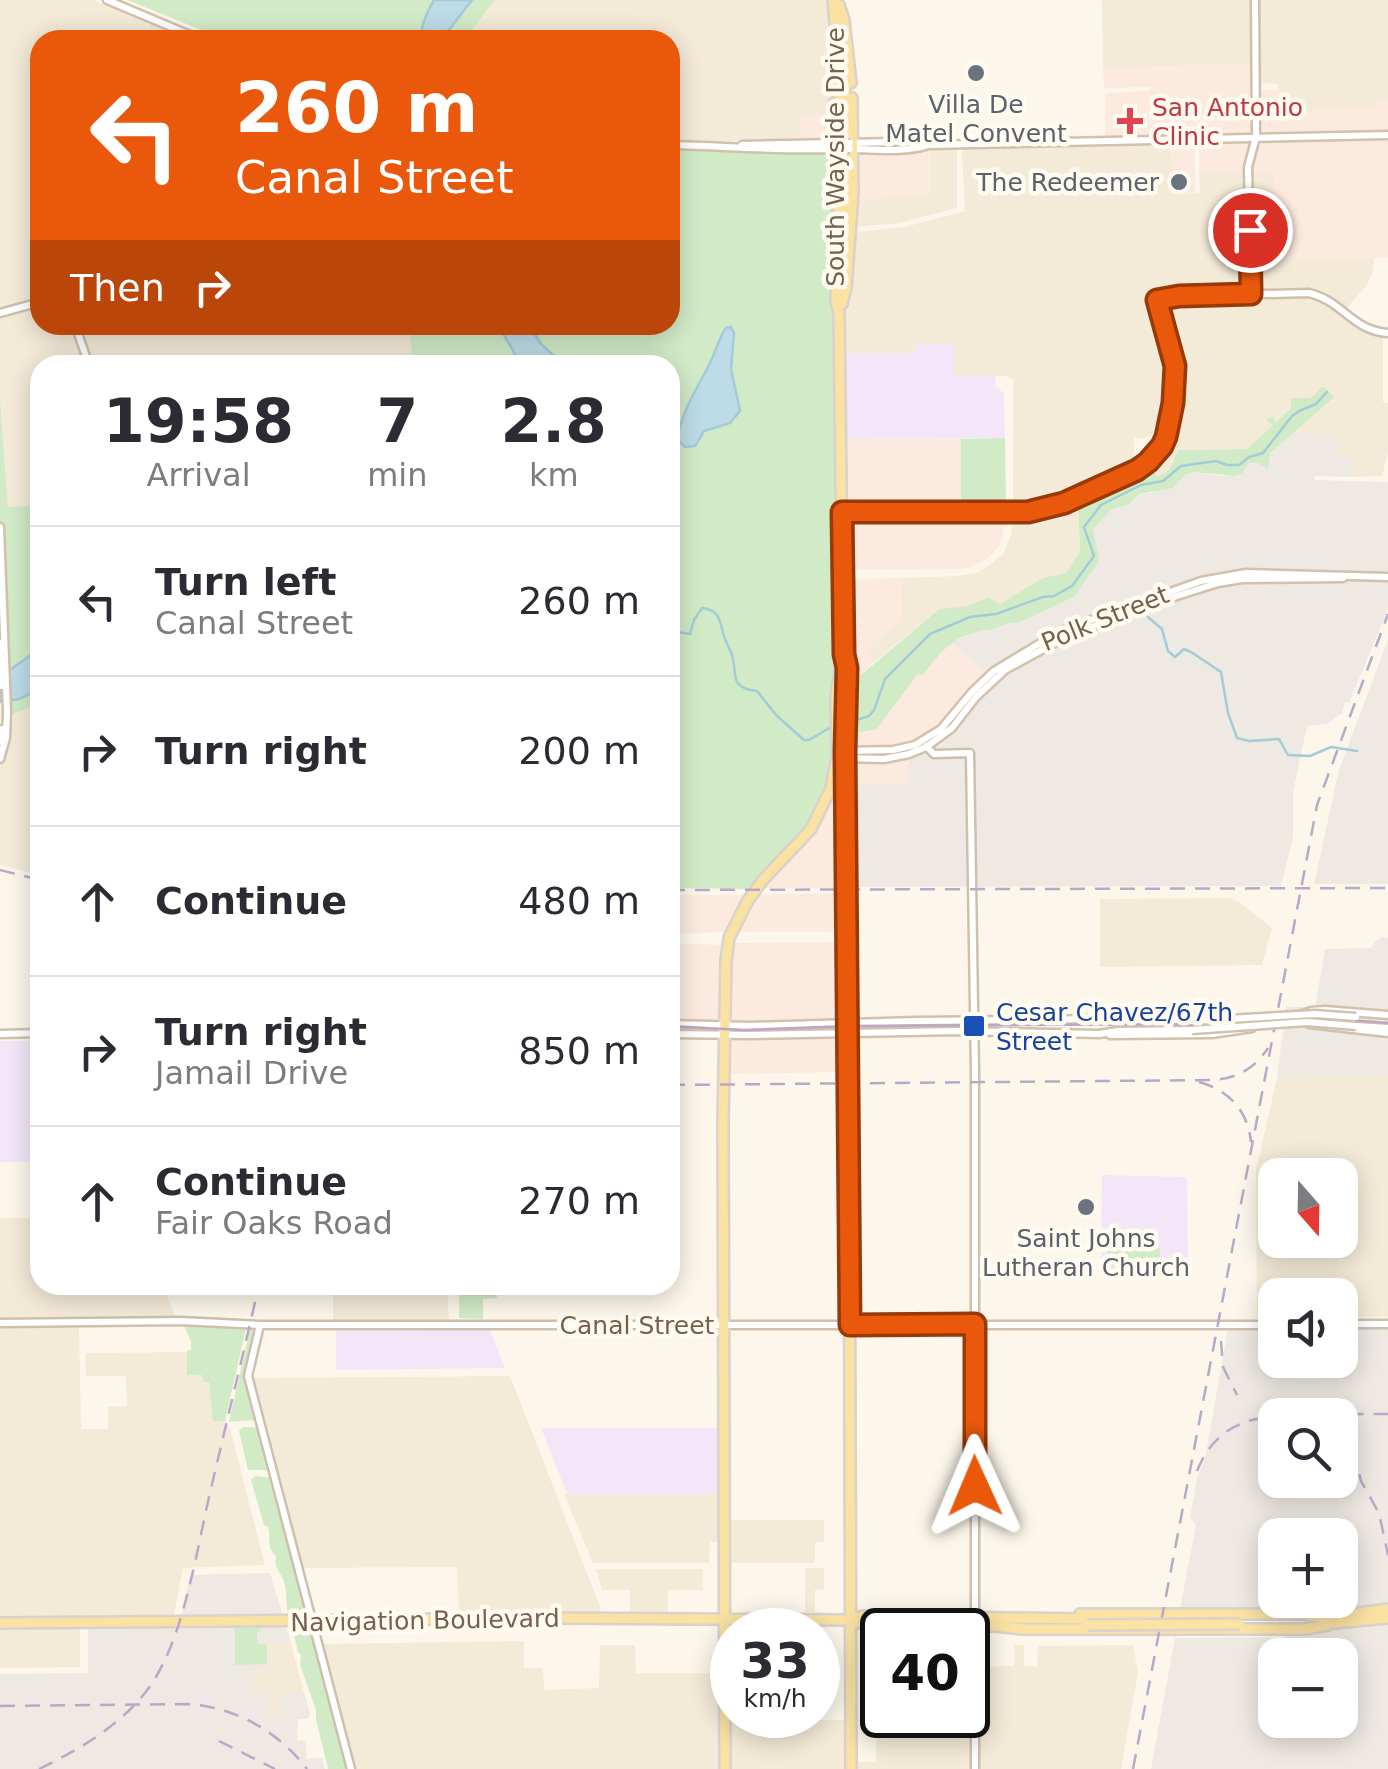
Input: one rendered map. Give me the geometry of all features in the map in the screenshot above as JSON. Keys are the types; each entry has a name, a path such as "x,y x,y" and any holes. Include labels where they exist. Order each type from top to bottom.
{"main road":[{"path":"836,2 832,271 839,306"},
{"path":"836,2 844,20 848,52 852,146 846,288 839,306"},
{"name":"South Wayside Drive","path":"836,2 846,108 839,306 844,654 837,684 849,1028 850,1769"},
{"path":"724,1608 724,1030 729,938 762,881 811,829 831,788 841,754"},
{"name":"Navigation Boulevard","path":"1361,1617 1388,1609"},
{"path":"998,1622 1014,1614 1304,1614 1328,1621"},
{"name":"Navigation Boulevard","path":"840,1620 860,1617"},
{"name":"Navigation Boulevard","path":"990,1622 1388,1618"},
{"name":"Navigation Boulevard","path":"0,1624 710,1619"},
{"path":"998,1622 1022,1630 1148,1630 1290,1629 1328,1621"},
{"path":"725,1738 725,1769"}],"street":[{"path":"107,0 178,30"},
{"path":"1251,294 1248,167 1256,138 1255,0"},
{"path":"680,146 923,148 928,144 1388,135"},
{"path":"842,512 1009,512 1050,508 1137,470 1162,446 1173,403 1175,366 1157,300 1179,296 1315,294 1329,300 1364,328 1388,334"},
{"path":"0,312 30,304"},
{"path":"0,527 6,738 0,759"},
{"name":"Polk Street","path":"841,754 884,758 909,754 928,744 1002,665 1051,637 1208,582 1268,576 1388,577"},
{"path":"0,643 3,660"},
{"path":"0,742 5,711"},
{"path":"841,754 928,744 952,753"},
{"path":"928,744 934,754"},
{"path":"909,754 970,753 975,1031 976,1608"},
{"path":"849,1028 1127,1018 1238,1016 1284,1020 1325,1010 1388,1017"},
{"path":"1310,1024 1311,1011"},
{"path":"1099,1034 1324,1014 1388,1031"},
{"path":"1356,1022 1388,1017"},
{"path":"1113,1020 1192,1025"},
{"path":"680,1033 849,1028 1212,1034 1268,1024 1388,1031"},
{"path":"680,1025 724,1030"},
{"path":"0,1034 30,1033"},
{"name":"Canal Street","path":"0,1324 1258,1325"},
{"path":"1358,1324 1388,1324"},
{"path":"260,1325 248,1376 351,1769"},
{"path":"975,1738 975,1769"}],"shaded area":[{"path":"0,0 93,0 166,30 30,30 30,335 410,335 412,355 30,355 30,506 8,507 0,398"},
{"path":"495,0 831,0 832,115 801,116 801,140 680,142 680,30 474,30"},
{"path":"1102,0 1251,0 1252,64 1103,68"},
{"path":"1258,0 1388,0 1388,102 1374,102 1373,108 1280,111 1278,84 1258,83"},
{"path":"1252,64 1252,90 1279,89 1280,111 1373,108 1374,102 1388,102 1388,258 1276,259 1274,171 1199,172 1199,144 1279,142 1280,132 1105,136 1105,93 1149,91 1150,87 1104,88 1103,68"},
{"path":"832,115 829,139 801,140 801,116"},
{"path":"1192,144 1195,193 1172,194 1171,145"},
{"path":"1171,145 1173,194 1200,193 1199,172 1274,170 1277,259 1374,258 1367,285 1342,313 1370,333 1383,335 1388,452 1382,476 1352,477 1352,456 1337,455 1314,432 1293,432 1335,398 1323,386 1311,398 1291,408 1247,449 1178,450 1170,469 1158,478 1148,468 1161,456 1171,432 1177,400 1171,399 1163,432 1134,437 1130,469 1059,502 1016,508 1013,379 954,376 953,344 916,345 917,353 845,354 851,235 905,227 965,211 964,149"},
{"path":"930,149 957,151 957,208 900,223 854,227 854,201 929,193"},
{"path":"930,149 930,193 854,201 858,152"},
{"path":"916,344 954,344 954,376 995,375 996,387 1004,393 1005,438 846,439 845,354 916,353"},
{"path":"1293,432 1338,436 1337,455 1352,456 1352,477 1315,476 1314,480 1388,482 1388,609 1349,703 1345,702 1342,713 1327,724 1307,726 1293,792 1293,837 1281,886 852,887 851,784 908,783 908,757 949,734 996,680 951,643 976,631 1020,623 1074,597 1093,529 1112,509 1139,494 1177,484 1186,474 1242,473 1249,463 1259,463"},
{"path":"846,439 961,439 961,508 848,509"},
{"path":"1078,502 1080,553 1066,573 999,604 989,597 967,606 939,609 873,663 866,655 869,646 902,619 900,578 980,572 1003,554 1016,516"},
{"path":"1001,516 1006,521 1000,545 974,566 849,570 849,517"},
{"path":"900,578 902,619 869,646 866,655 873,663 856,680 850,679 849,581"},
{"path":"1388,640 1388,884 1314,884 1339,770"},
{"path":"951,643 988,673 938,728 913,743 853,749 851,734 877,729 917,675 923,675"},
{"path":"30,707 30,872 0,865 0,767 11,715"},
{"path":"908,757 908,783 851,784 853,762"},
{"path":"832,796 842,796 843,888 761,888 806,842"},
{"path":"844,893 841,932 737,932 756,895"},
{"path":"680,895 748,895 729,930 680,934"},
{"path":"1230,898 1272,928 1262,965 1100,967 1100,899"},
{"path":"1382,937 1388,938 1388,1076 1277,1078 1286,1007 1315,1007 1325,949 1371,948"},
{"path":"841,942 843,1022 730,1023 729,973 735,943"},
{"path":"680,943 721,945 720,1022 680,1022"},
{"path":"843,1035 844,1072 728,1074 728,1037"},
{"path":"0,1041 30,1041 30,1162 0,1162"},
{"path":"1388,1076 1388,1317 1358,1317 1358,1278 1258,1278 1257,1318 1258,1161 1258,1258 1358,1258 1358,1158 1259,1158 1277,1078"},
{"path":"1102,1175 1187,1177 1188,1270 1101,1271"},
{"path":"0,1218 30,1218 30,1295 167,1295 176,1318 0,1320"},
{"path":"333,1295 448,1295 449,1322 333,1320"},
{"path":"0,1327 79,1327 81,1429 108,1429 108,1407 127,1406 126,1376 86,1376 85,1353 193,1352 231,1432 265,1565 183,1568 174,1615 80,1615 80,1667 0,1668"},
{"path":"1228,1329 1258,1329 1258,1378 1358,1378 1358,1329 1388,1329 1388,1769 1151,1769 1175,1638 1267,1637 1272,1638 1258,1638 1258,1738 1358,1738 1358,1638 1285,1638 1285,1633 1292,1633 1293,1618 1358,1618 1358,1518 1258,1518 1258,1611 1180,1609 1196,1525 1190,1517 1205,1459"},
{"path":"490,1330 505,1368 336,1370 336,1331"},
{"path":"510,1376 599,1612 459,1612 457,1567 300,1568 252,1378"},
{"path":"541,1428 716,1428 719,1494 567,1494"},
{"path":"564,1494 721,1494 721,1542 710,1542 709,1563 593,1563"},
{"path":"729,1520 824,1520 824,1542 815,1542 815,1563 729,1563"},
{"path":"805,1568 824,1568 824,1589 815,1590 815,1608 805,1608"},
{"path":"596,1569 702,1569 703,1590 668,1590 668,1612 630,1612 630,1590 602,1590"},
{"path":"270,1573 291,1643 267,1644 267,1664 253,1672 254,1692 269,1692 269,1715 282,1715 282,1693 304,1693 310,1714 308,1719 298,1719 297,1740 305,1741 307,1759 322,1758 325,1769 0,1769 0,1674 88,1673 88,1627 179,1628 190,1575"},
{"path":"524,1641 524,1668 543,1668 544,1690 599,1688 600,1645 635,1645 636,1673 710,1673 710,1738 840,1738 840,1720 845,1720 845,1769 356,1769 320,1644"},
{"path":"291,1643 304,1693 282,1693 283,1715 269,1715 269,1693 254,1692 253,1672 267,1664 267,1644"},
{"path":"1014,1645 1024,1645 1024,1666 1037,1667 1038,1646 1133,1645 1138,1672 1121,1769 856,1769 856,1762 876,1762 877,1738 990,1738 990,1667 1014,1666"}],"green space":[{"path":"127,0 495,0 474,30 201,30"},
{"path":"680,151 825,152 832,159 840,647 832,701 832,757 829,782 811,822 751,889 680,888 680,355 412,355 410,335 680,335"},
{"path":"1323,386 1335,397 1270,453 1268,469 1259,463 1249,463 1236,476 1186,474 1173,488 1139,494 1128,505 1112,509 1093,529 1099,561 1074,597 1019,623 953,642 923,675 917,675 877,729 851,734 850,679 856,679 939,609 967,606 989,597 1000,604 1043,578 1066,573 1080,552 1078,502 1148,468 1158,477 1170,469 1178,450 1247,449 1273,425 1267,418 1273,417 1276,422 1291,408 1291,398 1311,398"},
{"path":"0,398 8,507 30,506 30,707 11,715 11,670 0,671"},
{"path":"1005,438 1006,505 961,508 961,439"},
{"path":"1160,1248 1159,1266 1107,1266 1107,1253 1113,1249"},
{"path":"459,1295 497,1295 483,1299 483,1319 459,1318"},
{"path":"184,1326 246,1329 225,1421 213,1421 209,1383 203,1382 202,1375 187,1375 191,1341"},
{"path":"250,1329 256,1332 248,1370 257,1420 229,1422"},
{"path":"243,1427 259,1428 269,1470 248,1470 239,1431"},
{"path":"255,1476 273,1478 307,1613 288,1613 285,1583 276,1566 268,1527 264,1525 251,1480"},
{"path":"235,1627 260,1627 257,1644 267,1644 267,1664 235,1665"},
{"path":"292,1627 311,1627 350,1769 328,1769"}],"water":[{"path":"434,0 472,0 449,30 422,30"},
{"path":"731,327 734,333 731,369 740,411 730,423 704,431 695,446 685,447 680,442 682,419 726,328"},
{"path":"504,335 535,335 553,355 516,355"},
{"path":"30,656 30,694 0,702 0,671 11,669"}],"waterway":[{"path":"850,722 869,716 885,679 930,634 970,617 996,614 1054,596 1072,586 1094,556 1084,527 1101,505 1141,485 1163,481 1181,466 1216,461 1239,465 1263,453 1292,416 1316,404 1327,392"},
{"path":"680,632 690,634 702,608 713,611 719,618 736,679 742,687 757,691 804,740 833,726"},
{"path":"1148,617 1162,629 1168,651 1175,657 1184,649 1221,672 1237,738 1279,739 1288,755 1310,756 1331,747 1357,751"}],"tram line":[{"path":"680,1027 743,1030 1203,1024 1324,1018 1388,1023"}],"railway":[{"path":"1133,1769 1317,805 1388,614"},
{"path":"0,870 30,878"},
{"path":"680,890 1388,888"},
{"path":"680,1085 1214,1080 1245,1071 1268,1048"},
{"path":"1199,1082 1219,1090 1235,1103 1246,1121 1251,1142"},
{"path":"39,1769 84,1745 125,1714 148,1689 171,1646 187,1595 257,1295"},
{"path":"1221,1341 1223,1367 1237,1395"},
{"path":"1197,1471 1218,1439 1246,1422 1279,1416 1388,1414"},
{"path":"1358,1469 1379,1513 1388,1555"},
{"path":"0,1706 205,1706 254,1723 283,1743 307,1769"},
{"path":"219,1741 275,1769"}],"place":[{"name":"Villa De Matel Convent","path":"976,73"},
{"name":"San Antonio Clinic","path":"1130,121"},
{"name":"The Redeemer","path":"1179,182"},
{"name":"Cesar Chavez/67th Street","path":"974,1026"},
{"name":"Saint Johns Lutheran Church","path":"1086,1207"}],"route":[{"path":"975,1486 975,1324 850,1325 847,668 842,512 1028,512 1064,503 1137,470 1162,446 1173,403 1175,366 1157,300 1251,294 1250,230"}]}
